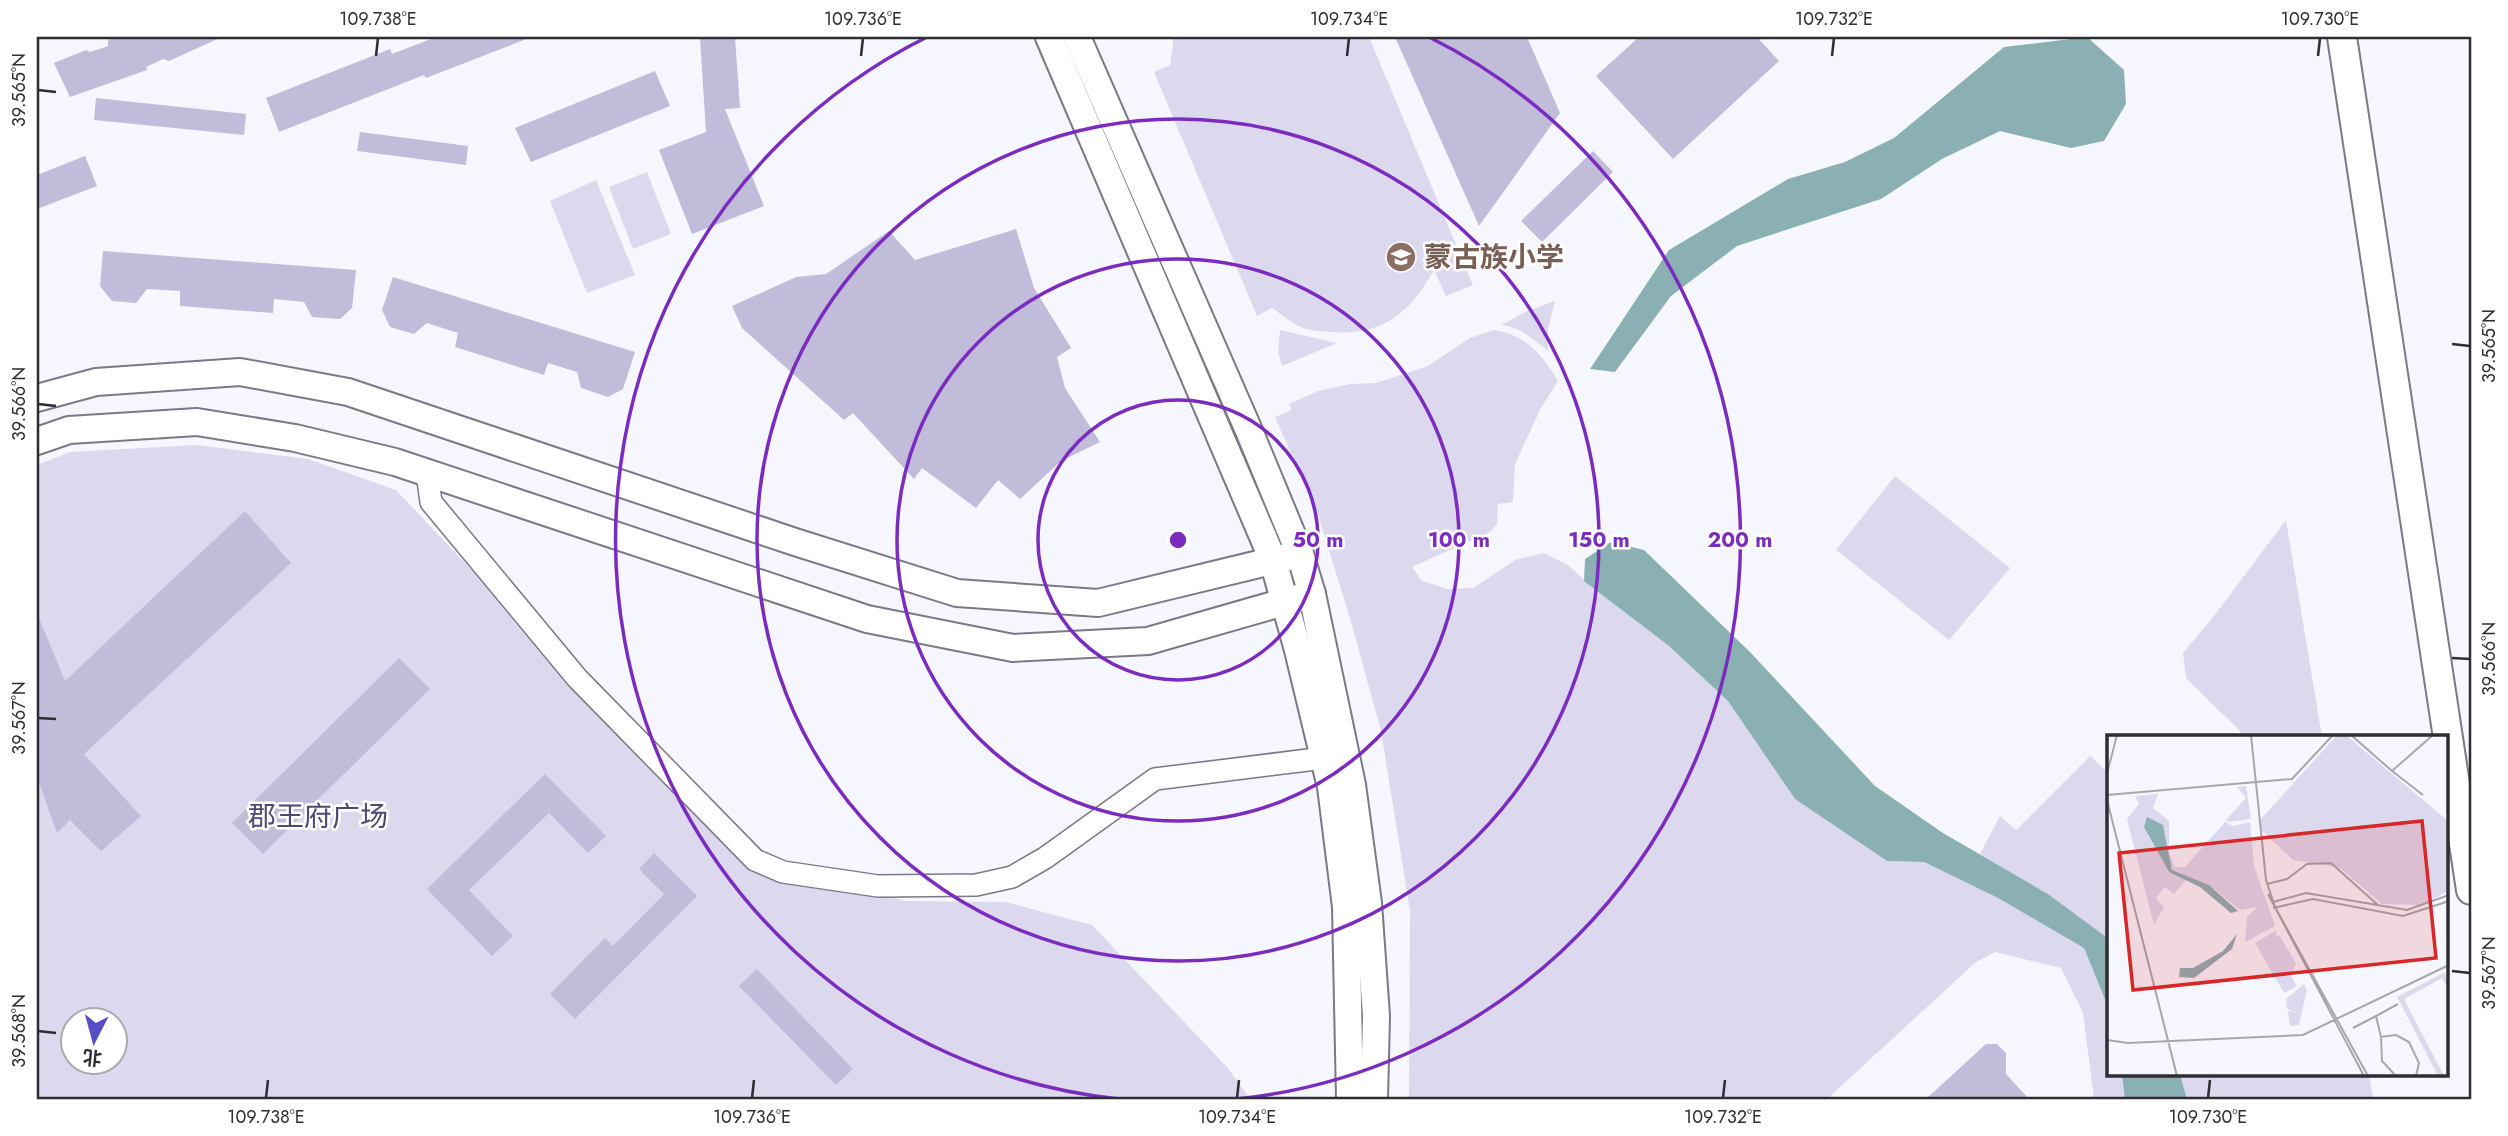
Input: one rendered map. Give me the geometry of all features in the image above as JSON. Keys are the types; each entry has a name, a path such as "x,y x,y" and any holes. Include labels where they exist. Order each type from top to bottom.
{"main road":[{"path":"2342,37 2448,735"},
{"path":"2448,738 2471,890"}],"street":[{"path":"1049,37 1273,560 1331,787 1346,907 1350,1099"},
{"path":"1077,37 1250,433 1300,554 1312,594 1352,785 1368,903 1376,1016 1374,1099"},
{"path":"37,398 96,382 240,372 348,392 782,538 957,593 1098,603 1300,554"},
{"path":"37,442 69,430 197,422 295,439 395,462 867,619 1013,648 1148,641 1312,594"},
{"path":"427,473 430,502 577,678 755,860 783,872 878,886 976,884 1012,877 1045,858 1155,779 1324,758"}],"green space":[{"path":"1174,37 1369,37 1473,285 1446,296 1434,270 1405,310 1393,319 1366,330 1331,332 1306,329 1272,308 1257,316 1154,72 1170,65"},
{"path":"647,172 671,234 633,249 609,187"},
{"path":"596,180 635,275 587,293 550,201"},
{"path":"1555,301 1548,329 1548,351 1521,331 1501,325 1525,312"},
{"path":"1280,330 1337,343 1282,366 1278,352"},
{"path":"1493,330 1515,336 1539,354 1558,381 1541,408 1515,464 1513,502 1498,504 1497,524 1490,532 1412,567 1422,581 1448,589 1473,588 1515,560 1544,553 1568,565 1669,646 1728,701 1795,799 1887,861 1924,862 1998,898 2084,948 2107,1004 2107,1076 2122,1076 2125,1099 2094,1099 2083,1013 2061,968 1995,952 1976,962 1827,1099 1409,1099 1410,911 1381,731 1317,512 1275,417 1292,410 1289,404 1318,391 1350,384 1376,383 1428,366 1470,338"},
{"name":"郡王府广场","path":"197,445 308,459 396,490 712,824 792,870 905,901 1006,902 1092,925 1227,1067 1250,1099 37,1099 37,465 70,452"},
{"path":"1895,476 2010,568 1949,640 1836,550"},
{"path":"2286,520 2322,735 2239,735 2241,732 2186,678 2183,653"},
{"path":"2090,756 2107,771 2107,938 2048,894 1980,854 2000,816 2016,830"},
{"path":"2180,1076 2369,1076 2373,1099 2187,1099"}],"water":[{"path":"2087,37 2124,70 2126,104 2104,141 2071,148 2000,131 1942,159 1881,199 1737,246 1671,296 1615,372 1590,369 1669,250 1788,179 1845,162 1894,138 2004,47"},
{"path":"1611,542 1644,550 1750,652 1875,786 1943,833 2048,894 2107,938 2107,1004 2084,948 1998,898 1924,862 1887,861 1795,799 1728,701 1669,646 1584,581 1585,559"},
{"path":"2122,1076 2180,1076 2187,1099 2125,1099"}],"building":[{"path":"116,37 222,37 169,61 163,59 146,67 147,70 70,97 54,63 86,50 90,52 108,46 108,40"},
{"path":"436,37 529,38 426,78 424,75 279,132 266,98 390,49 392,54"},
{"path":"735,37 740,108 725,109 764,206 692,234 659,150 706,132 700,39"},
{"path":"1395,37 1527,37 1560,113 1479,226"},
{"path":"1639,37 1757,37 1779,61 1673,159 1596,76"},
{"path":"655,71 670,106 531,162 515,128"},
{"path":"96,98 246,114 244,135 94,120"},
{"path":"360,132 468,146 466,165 357,151"},
{"path":"1593,151 1613,172 1542,242 1521,221"},
{"path":"85,156 97,186 37,209 37,175"},
{"path":"1016,229 1034,288 1071,348 1057,357 1065,388 1100,442 1061,461 1020,499 998,480 976,508 922,468 914,479 853,413 844,420 742,328 732,306 796,277 826,274 889,231 915,260"},
{"path":"103,251 356,270 352,308 340,319 312,317 304,302 274,299 273,313 180,306 180,291 147,289 136,303 112,301 100,286"},
{"path":"393,277 635,352 623,389 608,397 581,388 577,372 548,363 544,375 455,347 458,333 427,323 414,334 390,327 382,310"},
{"path":"245,511 291,563 84,754 141,816 101,851 70,820 57,833 37,777 37,613 65,681"},
{"path":"399,658 430,689 263,854 232,823"},
{"path":"545,774 606,836 588,853 549,813 469,890 513,936 492,956 427,889"},
{"path":"654,853 697,896 575,1019 550,994 605,938 613,946 664,894 639,869"},
{"path":"757,969 853,1069 836,1085 739,986"},
{"path":"1986,1044 1997,1044 2006,1053 2006,1074 2029,1099 1926,1099"}],"place":[{"name":"蒙古族小学","path":"1401,257"}]}
